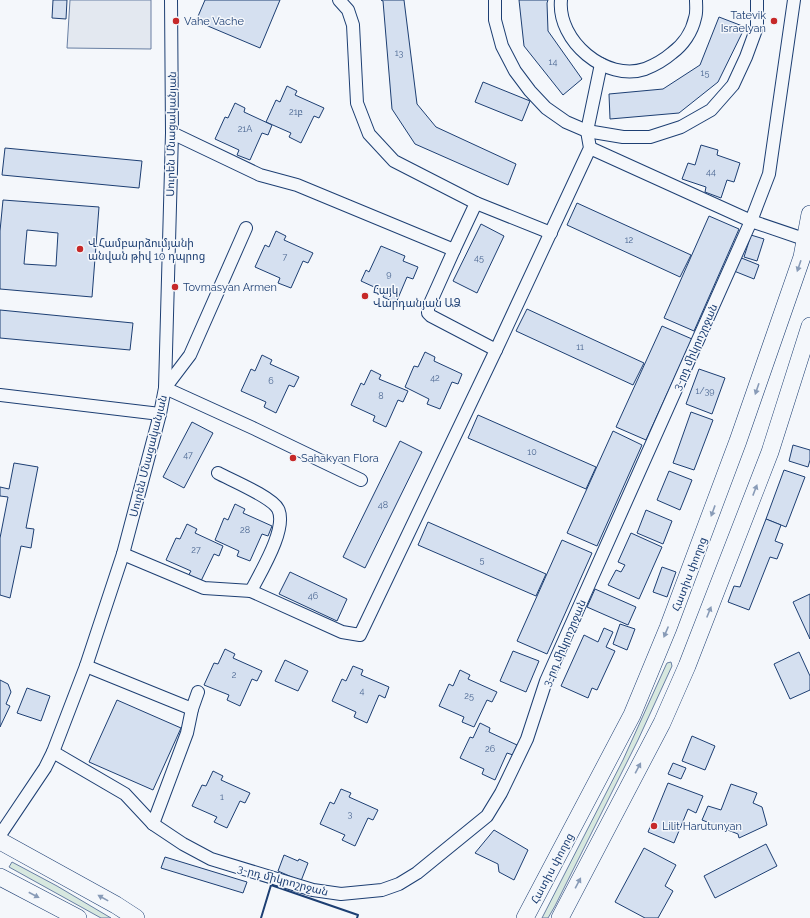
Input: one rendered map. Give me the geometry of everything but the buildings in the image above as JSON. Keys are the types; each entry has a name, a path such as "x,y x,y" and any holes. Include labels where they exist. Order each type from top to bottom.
{"main road":[{"name":"Հատիս փողոց","path":"525,918 632,715 681,595 738,441 808,240 810,214"},
{"path":"560,918 662,722 684,673 770,452 810,326"},
{"path":"0,840 116,905 136,918"},
{"path":"0,877 78,918"}],"street":[{"name":"Սուրեն Մնացականյան","path":"0,835 45,768 53,752 86,666 123,554 160,414 165,388 172,133 172,0"},
{"path":"339,0 348,10 353,25 357,102 369,134 394,161 476,203 551,232"},
{"path":"495,0 495,20 502,46 515,71 530,91 546,108 566,122 587,131 623,137 650,137 681,127 711,110 733,85 746,58 757,27 757,0"},
{"path":"560,0 562,19 574,42 584,53 601,64 616,69 629,71 644,69 662,61 678,48 689,35 695,18 696,0"},
{"name":"3-րդ միկրոշրջան","path":"53,752 125,794 153,824 211,860 313,890 341,894 382,890 399,884 417,873 487,816 501,793 527,738 546,681 751,221 769,174 794,0"},
{"path":"123,554 204,588 251,591 342,632 360,635 496,350 590,148 587,131 601,64"},
{"path":"172,133 260,175 297,186 454,250"},
{"path":"590,148 751,221 808,240"},
{"path":"476,203 428,308 428,313 430,316 496,350"},
{"path":"246,228 190,355 165,388 361,480"},
{"path":"0,395 160,414"},
{"path":"218,474 271,500 278,508 281,520 272,551 251,591"},
{"path":"86,666 192,709"},
{"path":"153,824 186,733 198,692"}],"shaded area":[{"path":"70,0 151,0 151,49 67,48"},
{"path":"671,662 672,666 638,740 555,906 548,918 542,918 623,760 667,663"},
{"path":"12,862 57,886 111,918 101,918 9,867"}],"wall":[{"path":"261,918 271,885 358,915 357,918"}],"place":[{"name":"Vahe Vache","path":"176,21"},
{"name":"Tatevik Israelyan","path":"774,21"},
{"name":"Վ.Համբարձումյանի անվան թիվ 10 դպրոց","path":"80,249"},
{"name":"Tovmasyan Armen","path":"175,287"},
{"name":"Հայկ Վարդանյան ԱՁ","path":"365,296"},
{"name":"Sahakyan Flora","path":"293,458"},
{"name":"Lilit Harutunyan","path":"654,826"}]}
